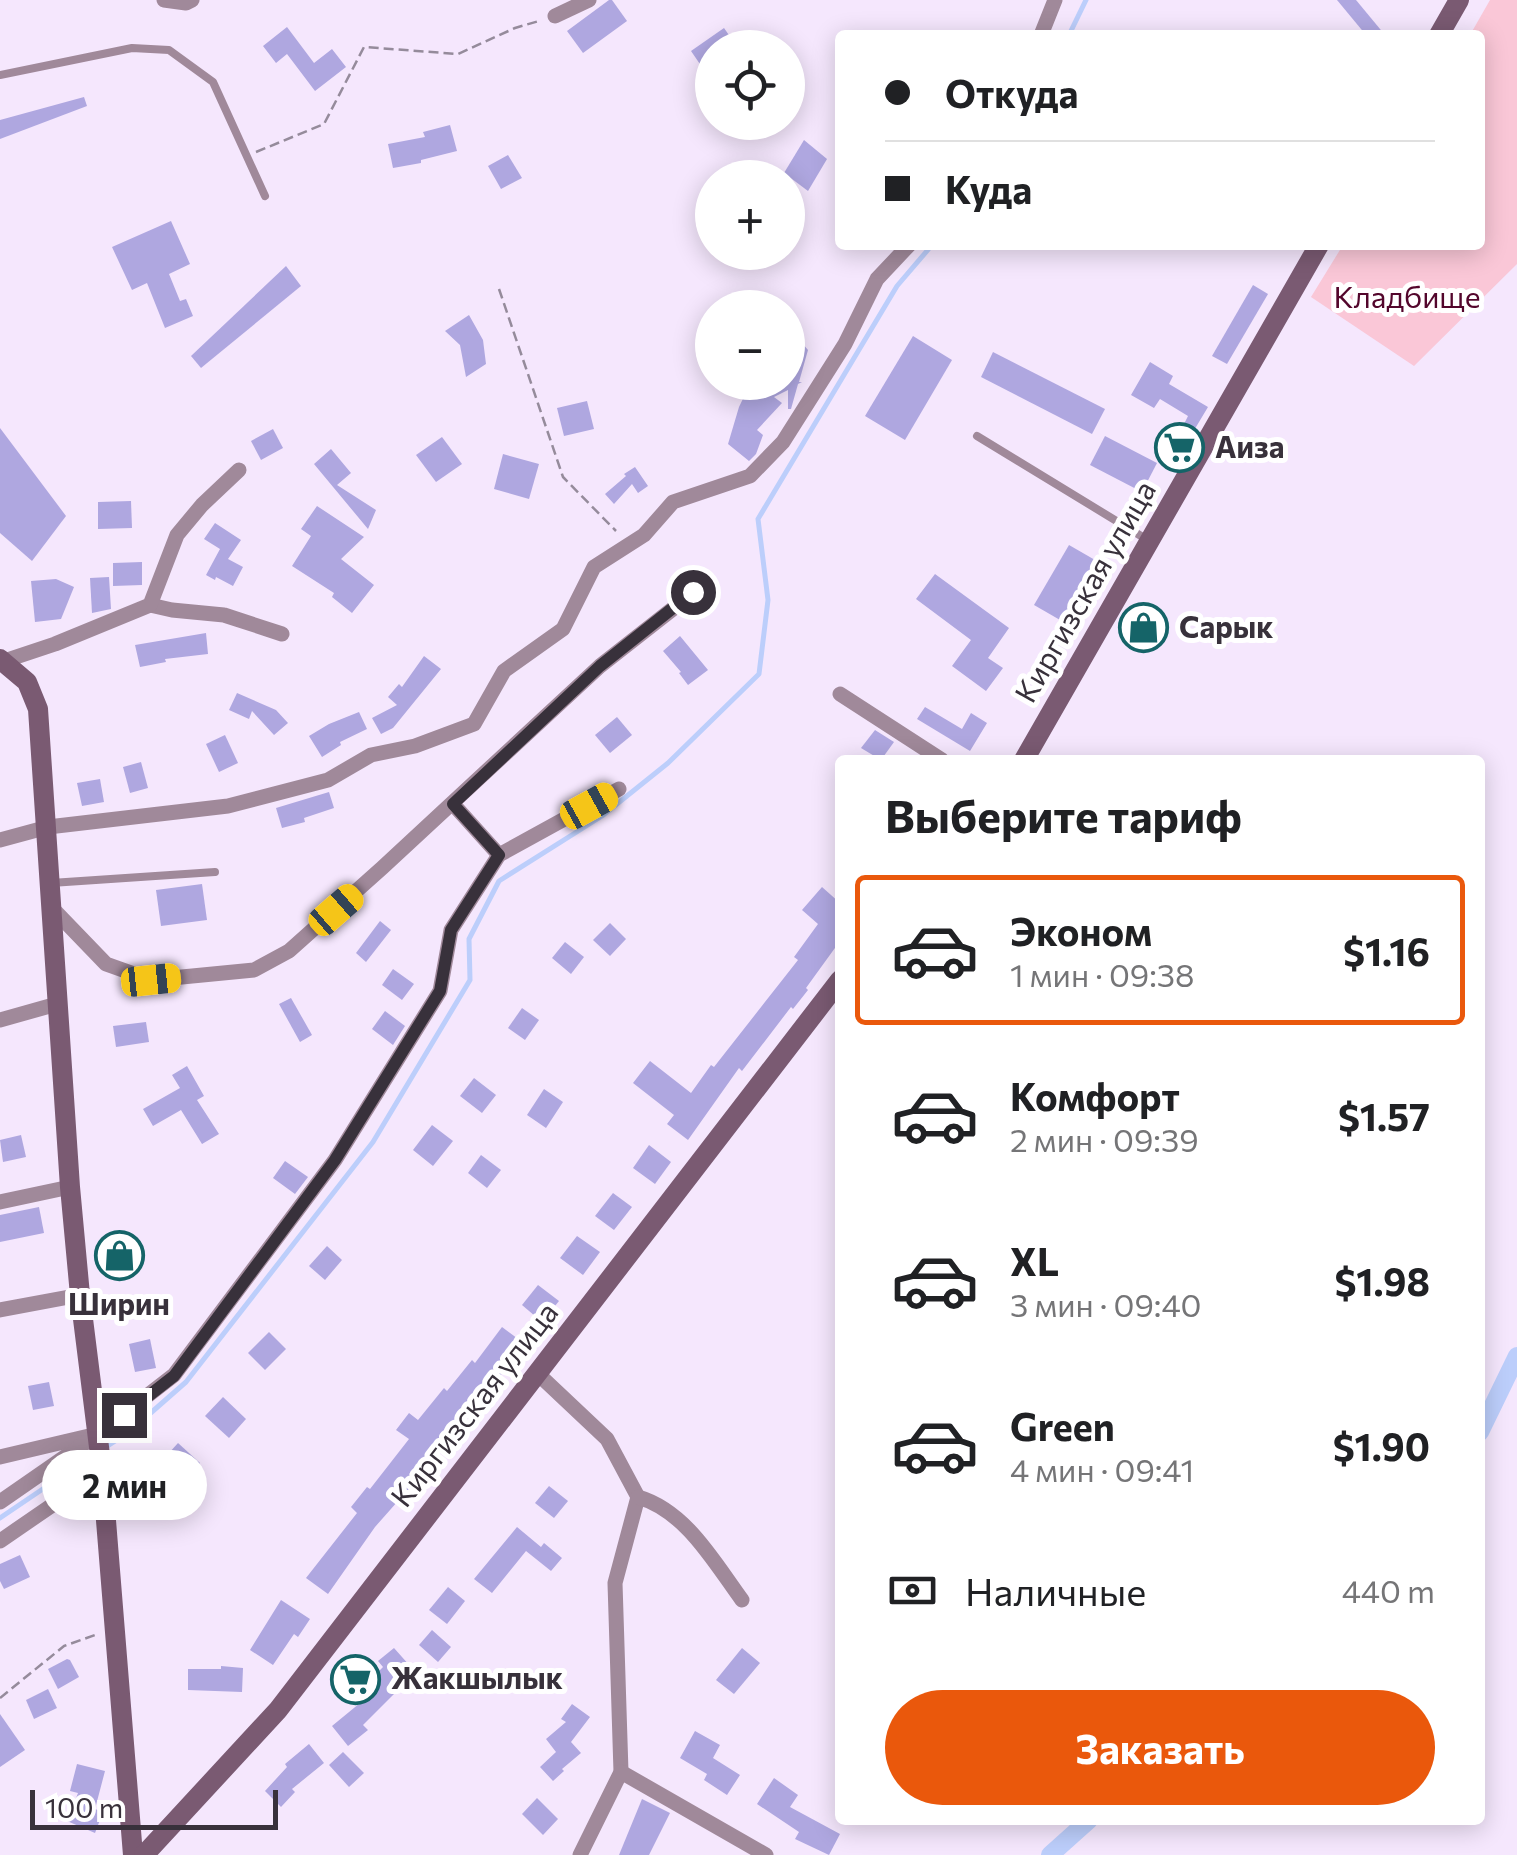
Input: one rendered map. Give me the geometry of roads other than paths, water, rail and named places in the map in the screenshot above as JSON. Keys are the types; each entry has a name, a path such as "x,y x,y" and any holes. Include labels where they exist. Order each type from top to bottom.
{"main road":[{"path":"1442,30 1459,0"},
{"name":"Киргизская улица","path":"1027,755 1316,250"},
{"path":"2,660 27,682 38,708 70,1187 102,1472 133,1855"},
{"name":"Киргизская улица","path":"144,1855 278,1710 835,987"}],"street":[{"path":"164,0 192,0"},
{"path":"554,16 589,0"},
{"path":"1042,30 1055,0"},
{"path":"0,840 48,827 228,806 328,780 371,755 415,746 474,724 504,670 563,629 594,567 644,535 672,502 750,476 783,442 844,344 877,279 904,250"},
{"path":"150,606 176,535 239,470"},
{"path":"52,908 106,964 151,980 254,970 289,951 600,666 693,592"},
{"path":"2,660 55,644 150,606 224,615 282,634"},
{"path":"840,694 934,755"},
{"path":"0,1502 174,1376 335,1160 440,991 451,930 499,855 620,789"},
{"path":"453,804 499,855"},
{"path":"0,1020 56,1004"},
{"path":"0,1202 70,1187"},
{"path":"0,1310 80,1294"},
{"path":"538,1373 607,1438 638,1497 615,1583 621,1772 580,1855"},
{"path":"0,1456 98,1434"},
{"path":"0,1542 102,1472"},
{"path":"638,1497 650,1501 692,1532 742,1600"},
{"path":"621,1772 766,1855"}],"lane":[{"path":"0,75 132,48 169,50 213,82 265,196"},
{"path":"977,436 1150,541"},
{"path":"50,883 216,872"}],"waterway":[{"path":"1071,30 1086,0"},
{"path":"106,1447 186,1382 373,1142 470,980 469,939 499,881 602,816 668,763 759,674 768,600 758,519 897,286 928,250"},
{"path":"1485,1422 1517,1356"},
{"path":"0,1518 93,1455"},
{"path":"1050,1855 1083,1825"}],"place":[{"name":"Аиза","path":"1180,448"},
{"name":"Сарык","path":"1144,628"},
{"name":"Ширин","path":"119,1256"},
{"name":"Жакшылык","path":"356,1679"}],"park label":[{"name":"Кладбище","path":"1407,298"}]}
